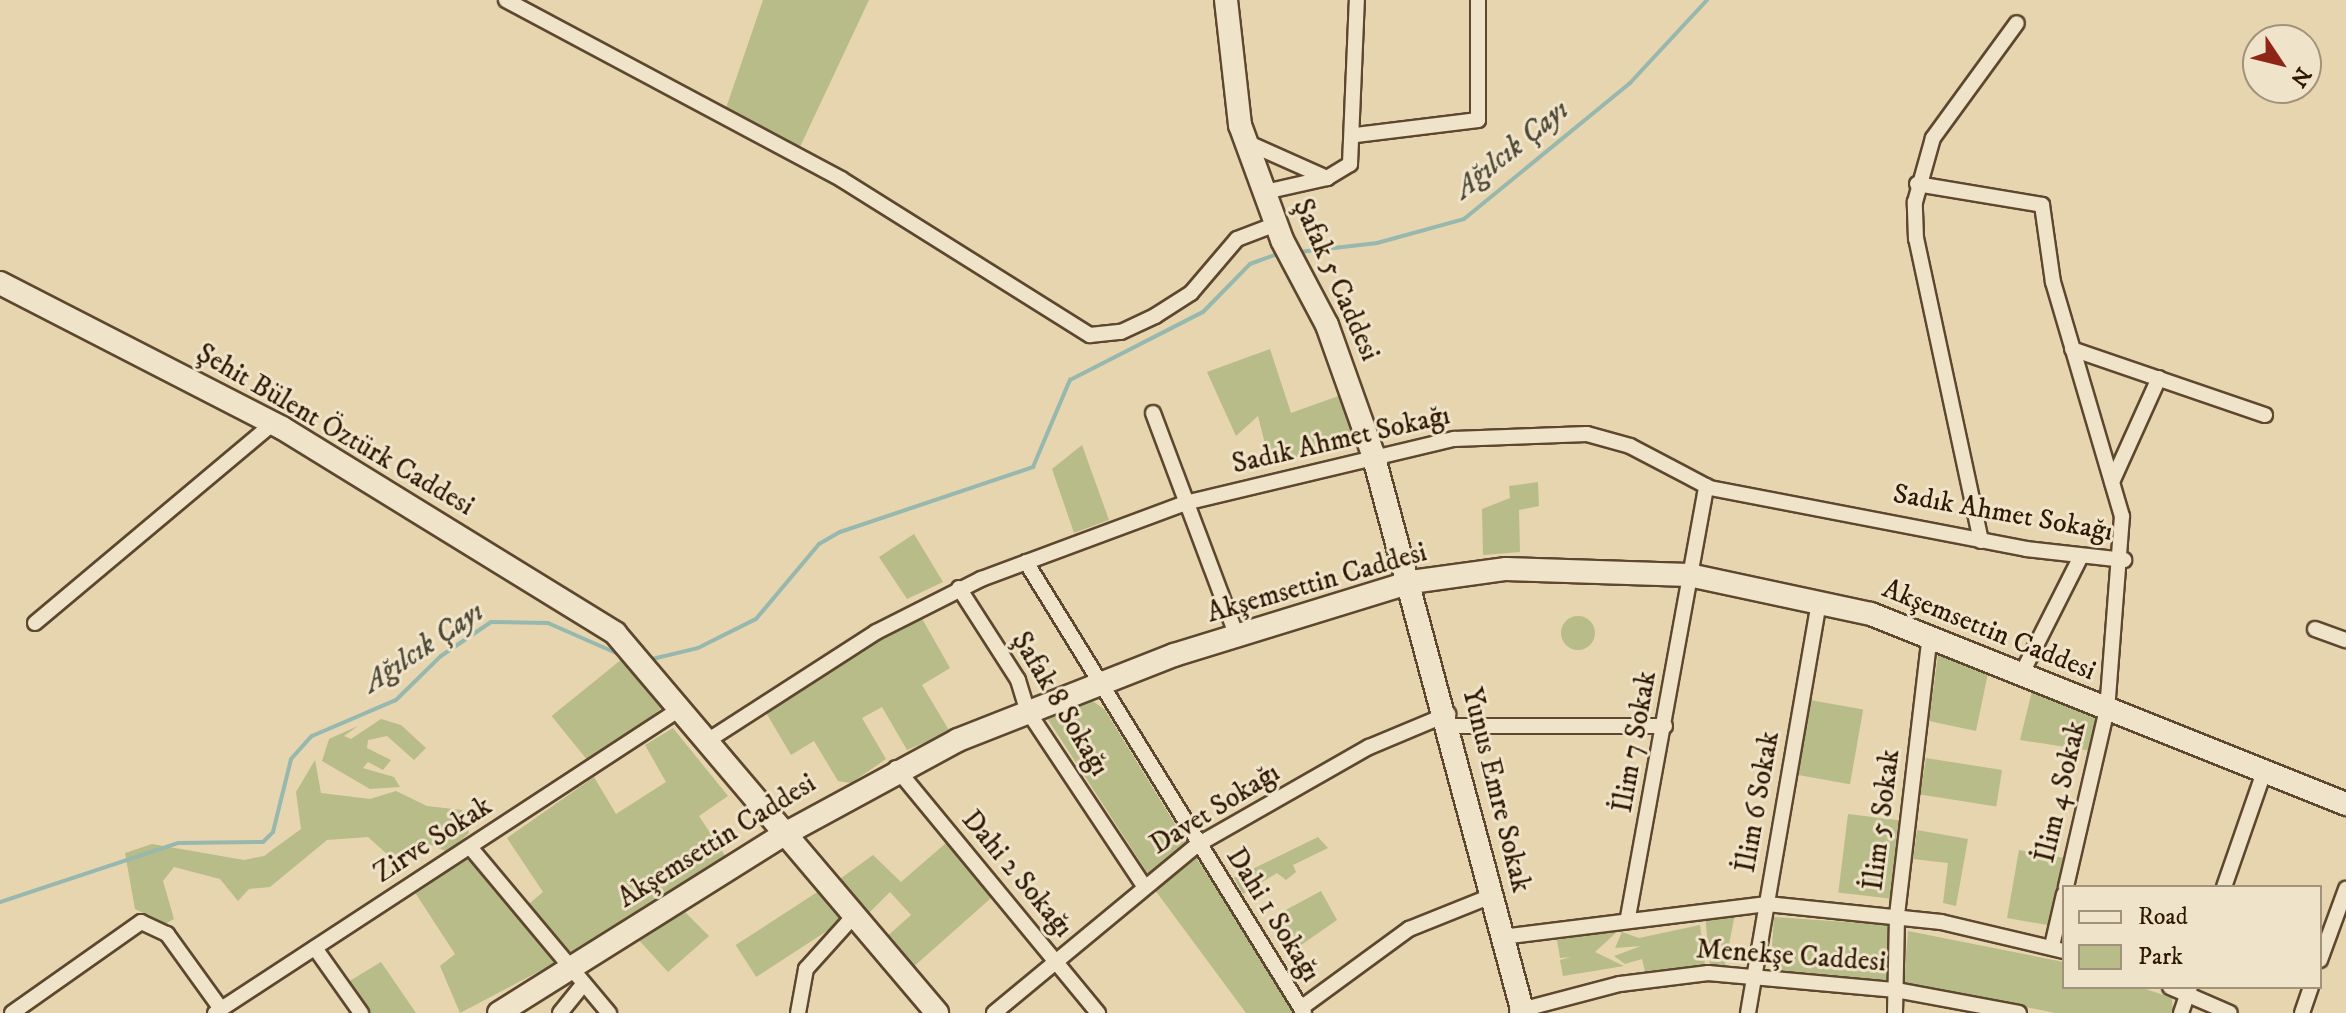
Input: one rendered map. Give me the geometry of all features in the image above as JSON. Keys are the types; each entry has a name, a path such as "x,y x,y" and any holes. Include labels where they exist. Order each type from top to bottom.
{"street":[{"path":"506,0 831,174 1090,335 1121,332 1155,316 1191,293 1237,239 1276,224"},
{"name":"Şafak 5 Caddesi","path":"1226,0 1233,97 1246,142 1276,224 1327,325 1373,454 1411,582"},
{"path":"1265,192 1327,178 1348,168 1356,135 1357,0"},
{"path":"1356,135 1478,120 1478,0"},
{"path":"1981,541 1916,239 1917,184 1941,125 2017,23"},
{"path":"1246,142 1327,178"},
{"name":"İlim 4 Sokak","path":"1917,184 2042,205 2072,349 2112,482 2124,560 2107,709 2066,885"},
{"name":"Şehit Bülent Öztürk Caddesi","path":"0,283 273,423 560,596 629,646 680,709"},
{"path":"2072,349 2265,415"},
{"path":"2112,482 2159,378"},
{"path":"1153,413 1237,636"},
{"path":"35,623 273,423"},
{"name":"Sadık Ahmet Sokağı","path":"707,741 959,588 1026,562 1185,503 1373,454 1512,433 1587,434 1630,446 1706,486 1981,541 2124,560"},
{"name":"İlim 7 Sokak","path":"1628,917 1706,486"},
{"path":"2022,673 2081,556"},
{"name":"Dahi 1 Sokağı","path":"1026,562 1197,845 1303,1011"},
{"name":"Akşemsettin Caddesi","path":"499,1013 577,977 783,835 896,768 1097,681 1411,582 1562,566 1689,575 1819,600 1930,635 2346,804"},
{"name":"Yunus Emre Sokak","path":"1411,582 1449,720 1519,1012"},
{"name":"Şafak 8 Sokağı","path":"959,588 1018,680 1027,710 1144,886"},
{"name":"İlim 6 Sokak","path":"1748,1013 1819,600"},
{"path":"2315,629 2346,640"},
{"name":"İlim 5 Sokak","path":"1895,1013 1897,915 1930,635"},
{"path":"680,709 852,918 937,1013"},
{"name":"Zirve Sokak","path":"218,1011 680,709"},
{"path":"1449,720 1665,726"},
{"name":"Davet Sokağı","path":"994,1013 1058,964 1144,886 1197,845 1369,747 1449,720"},
{"name":"Dahi 2 Sokağı","path":"896,768 1098,1013"},
{"path":"2225,885 2264,772"},
{"path":"470,847 609,1013"},
{"path":"2322,955 2346,889"},
{"path":"1303,1011 1409,929 1491,896"},
{"path":"1502,937 1628,917 1767,904 1897,915 2058,948"},
{"name":"İlim 4 Sokak","path":"2058,948 2062,912"},
{"path":"798,1013 806,969 852,918"},
{"path":"12,1013 141,922 167,934 218,1011"},
{"path":"315,948 361,1013"},
{"path":"560,1013 577,977"},
{"name":"Menekşe Caddesi","path":"1519,1012 1658,977 1752,978 1896,990 2019,1013"},
{"path":"2302,1013 2310,989"},
{"path":"2181,1013 2189,990 2230,1013"}],"green space":[{"path":"763,0 869,0 799,149 724,114"},
{"path":"1270,349 1291,413 1344,394 1356,433 1348,445 1270,464 1258,416 1236,436 1207,372"},
{"path":"1082,445 1109,520 1074,533 1052,469"},
{"path":"1538,482 1539,506 1519,510 1520,552 1483,555 1482,509 1510,498 1509,486"},
{"path":"914,534 943,582 907,599 879,557"},
{"path":"920,615 950,668 922,685 950,732 907,750 882,707 862,718 886,759 851,783 838,781 814,741 791,755 765,711"},
{"path":"1578,616 1590,621 1595,633 1590,645 1578,650 1566,645 1561,633 1566,621"},
{"path":"1939,648 1989,668 1976,731 1929,721"},
{"path":"627,655 667,704 591,765 552,716"},
{"path":"2033,687 2100,716 2091,751 2020,740"},
{"path":"1090,699 1105,710 1188,845 1148,874 1047,718"},
{"path":"1810,700 1863,709 1850,784 1797,775"},
{"path":"381,719 401,725 426,748 414,760 387,736 368,740 367,748 391,760 383,770 368,762 363,768 394,777 400,787 370,789 322,761 329,739 358,726 344,736 351,739"},
{"path":"673,728 728,796 699,816 726,857 566,960 524,908 543,892 507,838 594,777 616,814 666,782 645,745"},
{"path":"1926,758 2002,770 1996,807 1920,795"},
{"path":"315,760 321,793 370,799 396,791 427,806 462,810 469,833 448,852 429,844 397,863 368,837 327,840 270,887 249,889 238,901 220,879 174,867 163,881 174,919 165,924 135,909 125,853 152,844 244,860 264,856 301,829 296,792"},
{"path":"1848,814 1903,821 1893,899 1838,892"},
{"path":"1917,830 1968,839 1956,906 1943,903 1948,863 1913,859"},
{"path":"954,836 999,891 911,969 884,939 911,915 890,892 865,917 833,884 873,855 901,882"},
{"path":"1318,837 1328,848 1293,865 1296,872 1286,880 1277,873 1243,894 1234,878"},
{"path":"2019,850 2066,858 2054,926 2007,918"},
{"path":"474,855 561,960 460,1013 440,966 455,954 414,891"},
{"path":"1195,856 1296,1013 1246,1013 1152,886"},
{"path":"822,889 843,921 756,977 736,945"},
{"path":"1321,891 1337,920 1288,954 1267,920"},
{"path":"681,908 709,936 668,972 636,937"},
{"path":"1735,914 1725,965 1710,966 1705,915"},
{"path":"1774,917 1893,925 1889,980 1770,972"},
{"path":"1700,925 1705,965 1645,972 1642,959 1625,964 1614,956 1641,946 1615,948 1622,932 1639,938"},
{"path":"1619,930 1595,952 1624,966 1563,976 1560,960 1571,957 1560,958 1557,940"},
{"path":"1908,931 2062,962 2062,989 2146,989 2172,998 2173,1013 2055,1013 1904,982"},
{"path":"381,962 416,1013 368,1013 348,982"}],"waterway":[{"name":"Ağılcık Çayı","path":"1299,252 1377,243 1464,219 1630,83 1707,0"},
{"name":"Ağılcık Çayı","path":"648,660 698,648 756,619 819,544 840,532 1033,467 1070,380 1203,312 1250,264 1277,254"},
{"name":"Ağılcık Çayı","path":"0,902 178,843 263,842 273,832 291,759 312,736 396,700 441,656 491,622 548,623 623,656"}]}
